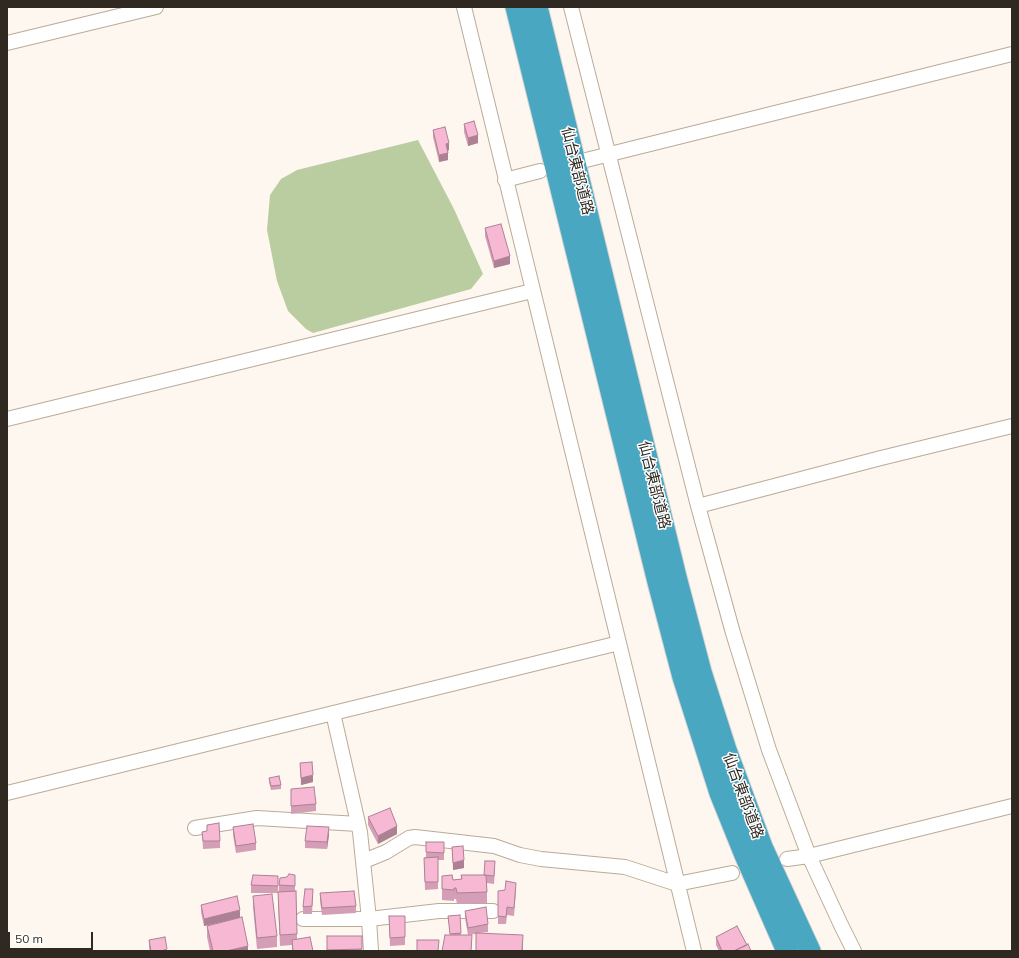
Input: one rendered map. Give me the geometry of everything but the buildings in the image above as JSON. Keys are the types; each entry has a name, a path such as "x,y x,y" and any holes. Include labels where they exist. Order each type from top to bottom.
{"highway":[{"name":"仙台東部道路","path":"516,7 658,582 683,677 720,793 748,863 787,951"},
{"name":"仙台東部道路","path":"537,7 676,577 701,672 726,750 762,847 810,951"}],"street":[{"path":"7,43 156,7"},
{"path":"464,7 694,951"},
{"path":"571,7 698,506 733,633 769,750 810,856 854,951"},
{"path":"586,160 1012,54"},
{"path":"505,180 540,171"},
{"path":"7,419 532,291"},
{"path":"698,506 881,458 1012,426"},
{"path":"7,793 619,644"},
{"path":"332,713 358,824 364,861 371,951"},
{"path":"786,859 810,856 1012,806"},
{"path":"194,828 257,818 358,824"},
{"path":"364,861 386,852 409,838 415,837 494,846 520,855 541,859 625,867 678,884 732,873"},
{"path":"304,919 369,919 439,911 493,910"}],"green space":[{"path":"418,140 454,209 483,274 471,289 313,333 306,329 288,311 277,281 267,230 270,195 281,179 297,170"}]}
